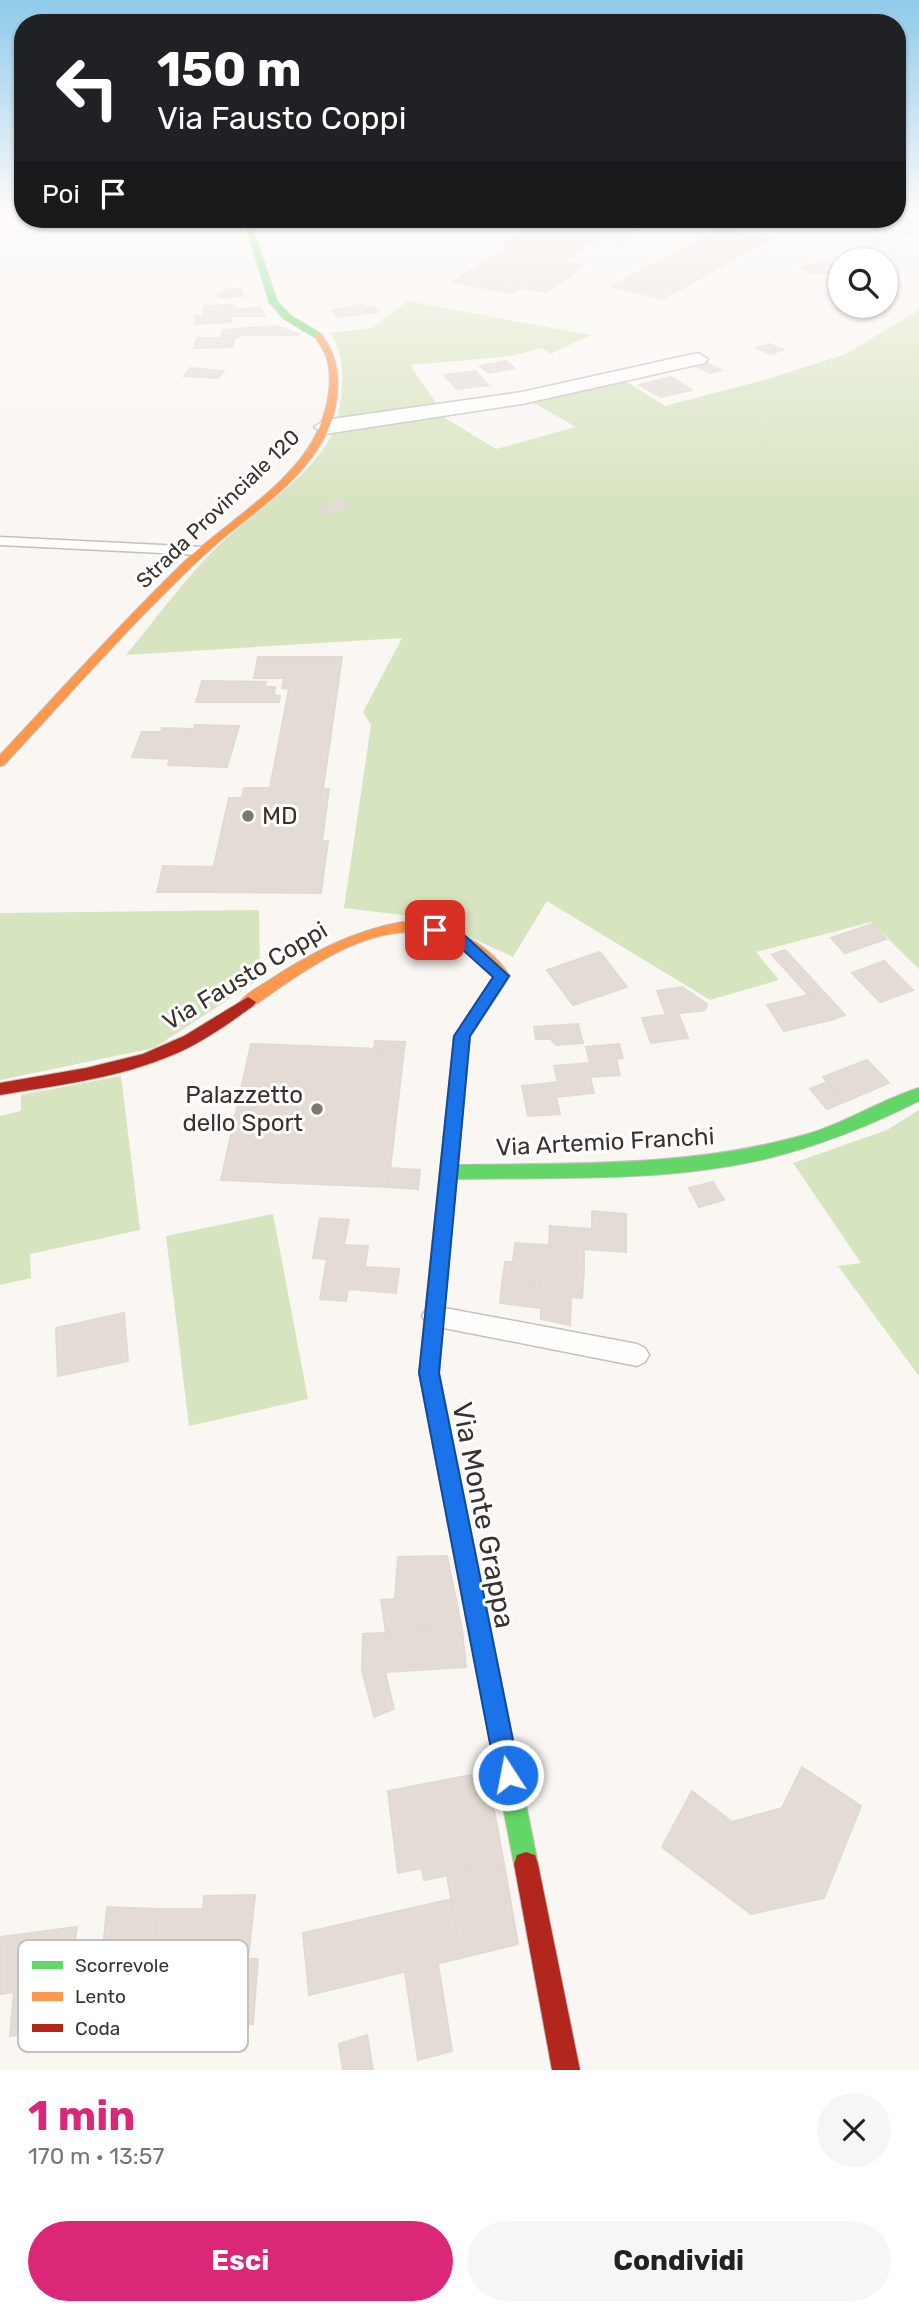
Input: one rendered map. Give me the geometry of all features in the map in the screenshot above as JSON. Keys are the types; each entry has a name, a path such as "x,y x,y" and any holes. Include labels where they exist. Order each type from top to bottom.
{"street":[{"name":"Strada Provinciale 120","path":"0,762 202,551 306,458 325,427 331,392 330,354 321,337 279,310"},
{"path":"325,427 522,398 698,359"},
{"name":"Via Fausto Coppi","path":"0,1089 131,1064 172,1049 211,1029 342,942 375,932 407,927 435,930 458,937 502,976"},
{"name":"Via Monte Grappa","path":"502,976 462,1036 429,1373 566,2070"},
{"name":"Via Artemio Franchi","path":"449,1172 712,1163 840,1134 886,1114 919,1094"}],"lane":[{"path":"0,541 149,546 202,551"},
{"path":"433,1316 637,1355"}],"green space":[{"path":"396,310 454,310 591,335 550,354 542,348 512,356 410,365 438,406 337,422 342,376 336,343 330,333 372,328"},
{"path":"919,310 919,969 871,922 756,952 779,980 710,1000 547,901 513,957 428,918 344,908 371,725 363,712 402,638 126,655 206,558 298,478 312,463 335,429 437,413 496,449 576,427 528,400 624,380 665,406 768,379 846,354"},
{"path":"259,910 260,979 154,1048 0,1080 0,913"},
{"path":"121,1076 140,1230 30,1254 31,1278 0,1285 0,1116 21,1111 21,1095"},
{"path":"919,1110 919,1376 838,1266 861,1263 793,1163 887,1130"},
{"path":"273,1214 308,1399 189,1426 166,1236"}],"building":[{"path":"204,310 261,310 265,316 231,316 231,322 194,324 195,316 203,316"},
{"path":"376,310 378,312 337,317 332,311"},
{"path":"277,326 300,335 242,335 235,338 232,347 194,348 197,338 221,338 223,330"},
{"path":"769,344 783,350 771,354 757,348"},
{"path":"506,361 514,368 489,373 480,366"},
{"path":"706,363 721,370 711,373 696,366"},
{"path":"190,368 224,371 218,378 184,376"},
{"path":"475,371 488,385 457,389 444,375"},
{"path":"671,377 692,390 661,397 639,385"},
{"path":"344,500 352,506 326,514 318,507"},
{"path":"258,657 342,657 323,789 329,789 322,841 328,841 321,893 208,892 229,798 268,798 289,689 282,688 284,678 254,678"},
{"path":"202,681 266,682 264,687 275,687 274,695 280,696 279,702 196,702"},
{"path":"195,725 239,726 227,767 168,765 170,759 132,757 142,732 161,732 162,728 194,729"},
{"path":"244,788 270,788 268,798 242,798"},
{"path":"163,866 213,867 208,892 157,892"},
{"path":"872,924 886,939 845,953 831,938"},
{"path":"785,950 845,1015 831,1020 772,955"},
{"path":"600,952 627,987 573,1005 547,970"},
{"path":"884,961 913,990 880,1002 852,973"},
{"path":"682,987 707,1004 705,1010 666,1015 657,991"},
{"path":"808,995 831,1020 784,1031 767,1005"},
{"path":"678,1013 688,1038 651,1043 642,1018"},
{"path":"578,1024 583,1043 556,1045 551,1039 536,1039 534,1027"},
{"path":"375,1041 405,1042 404,1050 374,1049"},
{"name":"Palazzetto dello Sport","path":"251,1044 404,1050 388,1187 221,1180"},
{"path":"619,1044 623,1058 616,1059 620,1075 590,1077 594,1093 556,1097 560,1114 528,1116 522,1086 558,1082 554,1066 590,1063 586,1047"},
{"path":"867,1060 889,1083 844,1102 823,1077"},
{"path":"827,1082 844,1102 827,1109 810,1089"},
{"path":"390,1168 420,1170 418,1189 388,1187"},
{"path":"713,1182 724,1200 699,1207 689,1188"},
{"path":"592,1211 626,1214 626,1252 584,1249 584,1270 542,1267 541,1288 502,1284 505,1262 513,1262 515,1243 549,1245 550,1226 592,1229"},
{"path":"320,1218 349,1220 344,1245 368,1246 365,1267 399,1269 396,1293 348,1289 346,1301 320,1299 327,1259 313,1258"},
{"path":"542,1267 584,1270 582,1298 571,1297 570,1325 541,1319 541,1308 500,1303 502,1284 541,1288"},
{"path":"124,1313 128,1361 58,1376 56,1328"},
{"path":"447,1556 462,1629 386,1633 381,1600 395,1599 398,1557"},
{"path":"462,1629 466,1667 385,1672 394,1709 374,1717 362,1670 363,1634"},
{"path":"802,1767 861,1806 824,1898 751,1914 662,1847 692,1791 732,1822 782,1808"},
{"path":"487,1772 504,1864 424,1880 422,1868 398,1873 388,1791"},
{"path":"504,1864 518,1944 461,1958 447,1875"},
{"path":"255,1895 248,1959 248,1940 155,1940 156,1909 203,1909 204,1896"},
{"path":"452,1899 461,1958 309,1995 303,1933"},
{"path":"107,1907 156,1909 154,1940 104,1940"},
{"path":"77,1927 75,1940 18,1940 18,2035 10,2036 14,1992 0,1994 0,1937"},
{"path":"248,1959 258,1959 253,2024 248,2024"},
{"path":"438,1964 452,2051 418,2060 405,1972"},
{"path":"367,2035 373,2070 343,2070 339,2044"}],"traffic: fast":[{"path":"280,310 287,317 317,335"},
{"path":"449,1172 632,1168 723,1160 811,1140 866,1119 919,1094"},
{"path":"443,1226 429,1373 526,1864"}],"traffic: slow":[{"path":"0,762 177,575 280,486 307,456 324,428 334,386 331,357 317,335"},
{"path":"248,1002 295,970 347,942 375,932 402,927 430,928 458,937 476,949 502,976 462,1036 443,1226"}],"traffic: jam":[{"path":"0,1089 86,1074 149,1058 190,1040 248,1002"},
{"path":"526,1864 566,2070"}],"place":[{"name":"MD","path":"248,816"},
{"name":"Palazzetto dello Sport","path":"317,1109"}],"route":[{"path":"435,930 458,937 502,976 462,1036 429,1373 508,1775"}]}
